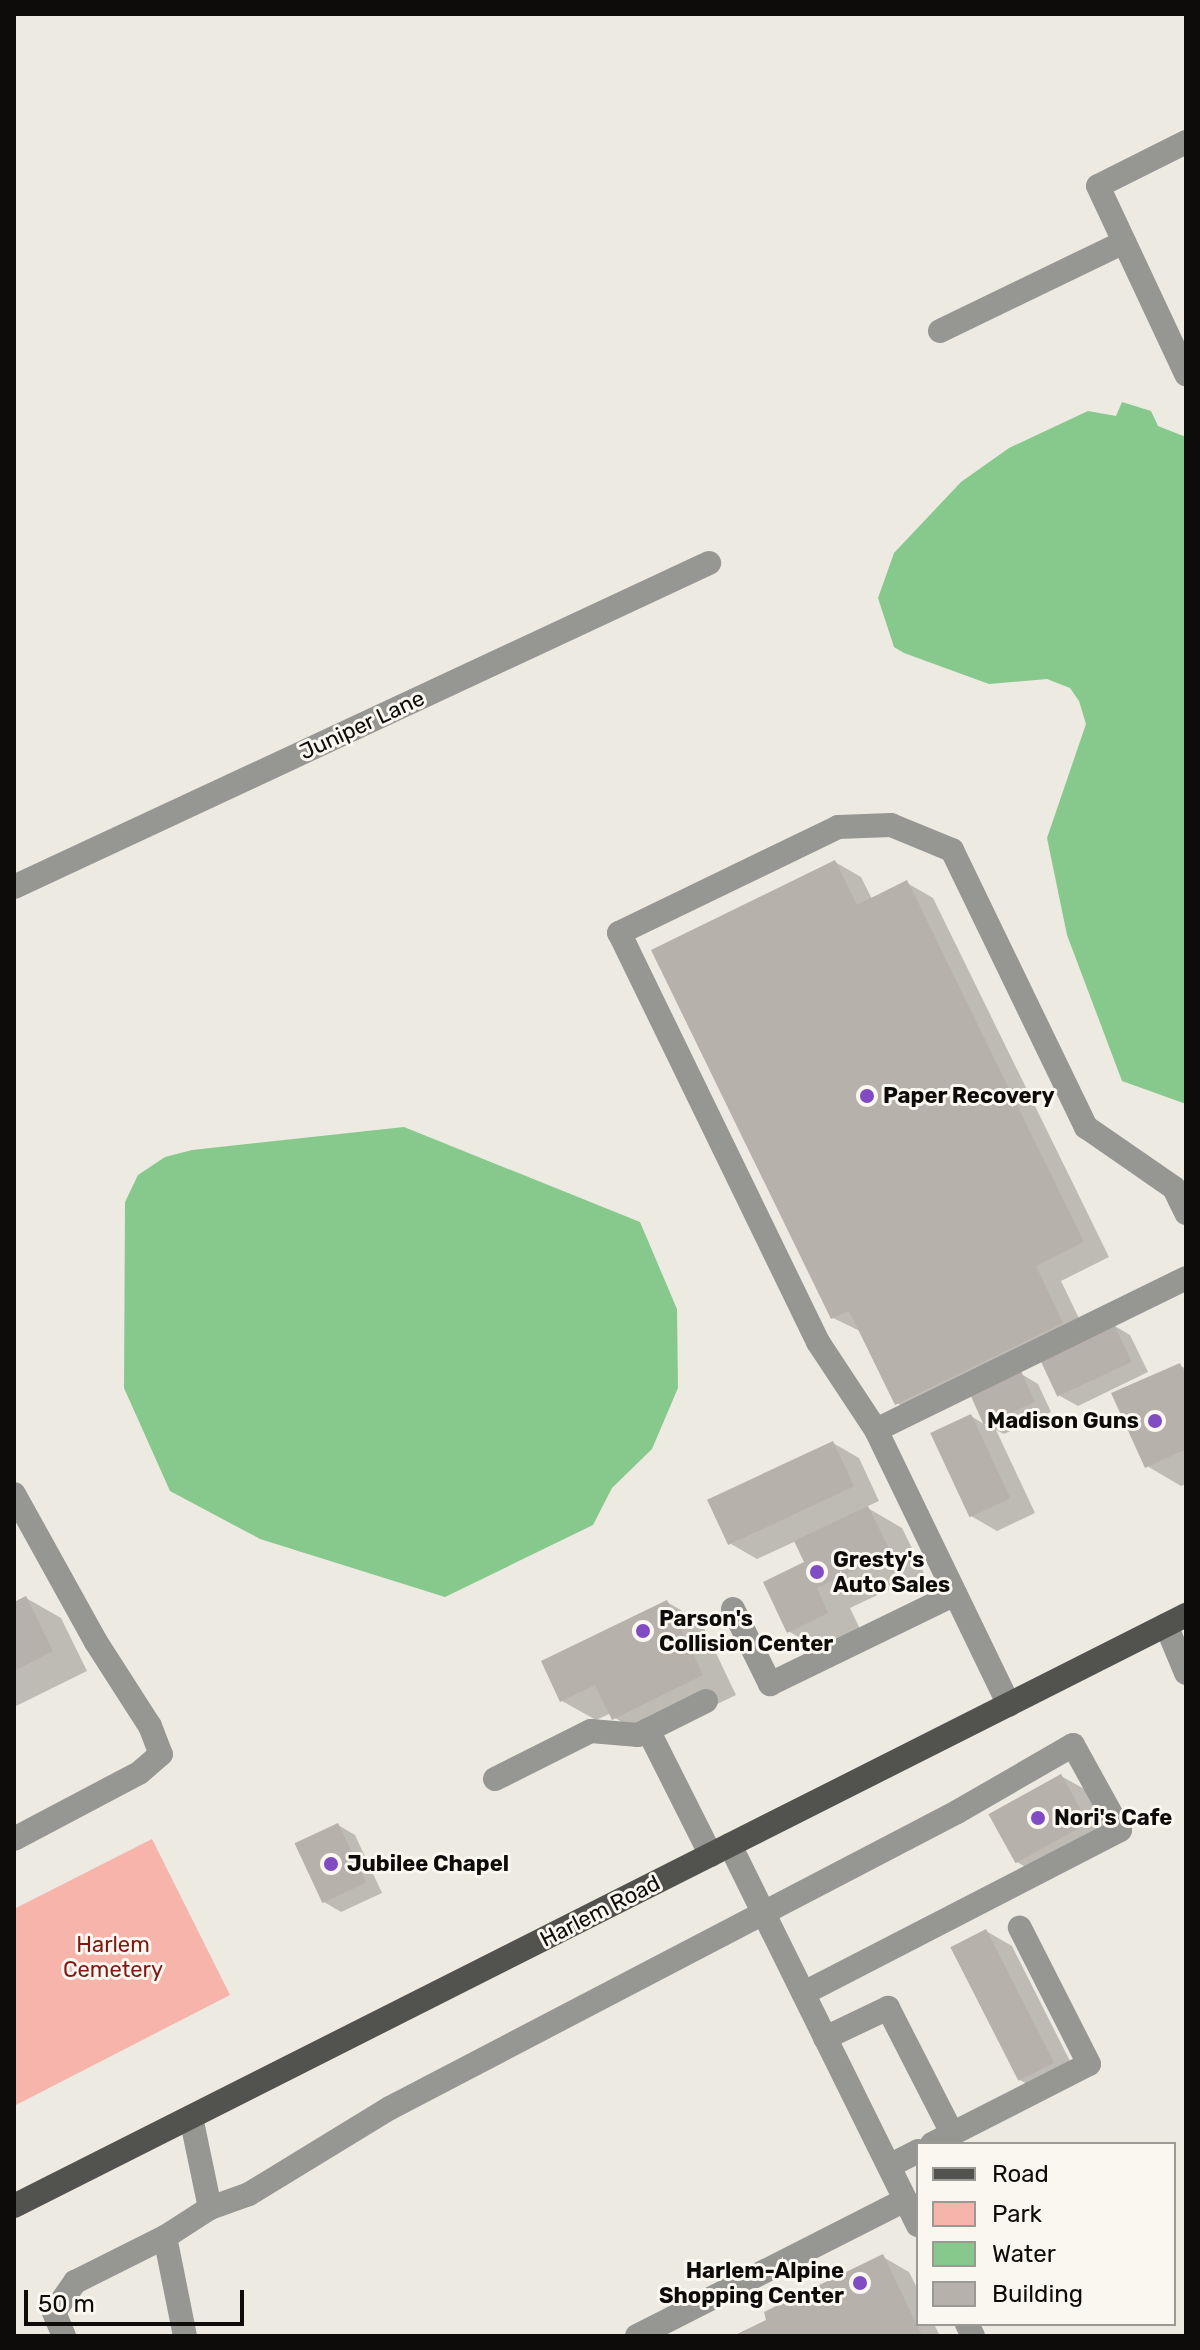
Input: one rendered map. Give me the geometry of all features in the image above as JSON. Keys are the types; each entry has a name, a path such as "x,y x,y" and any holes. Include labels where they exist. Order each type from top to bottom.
{"main road":[{"name":"Harlem Road","path":"14,2206 1176,1620"}],"street":[{"path":"1186,142 1098,186 1186,374"},
{"path":"940,331 1124,242"},
{"name":"Juniper Lane","path":"14,887 709,563"},
{"path":"1009,1705 876,1430 818,1342 619,933 838,827 891,825 952,850 1086,1127 1174,1188 1186,1213"},
{"path":"876,1430 1186,1278"},
{"path":"14,1494 96,1642 150,1726 161,1754 139,1773 14,1839"},
{"path":"733,1609 770,1684 955,1594"},
{"path":"1176,1620 1186,1673"},
{"path":"495,1779 591,1731 638,1735 706,1701"},
{"path":"648,1730 764,1914 916,2221"},
{"path":"64,2336 54,2312 75,2282 165,2237 210,2208 249,2194 390,2108 764,1914 1073,1745 1120,1830 804,1993"},
{"path":"825,2038 888,2008 942,2139 1089,2064 1020,1928"},
{"path":"191,2117 210,2208"},
{"path":"889,2166 916,2152"},
{"path":"637,2336 905,2200"},
{"path":"165,2237 185,2336"}],"green space":[{"name":"Harlem Cemetery","path":"152,1839 230,1995 14,2106 14,1909"}],"water":[{"path":"1122,402 1151,411 1158,426 1186,437 1186,1104 1122,1081 1067,935 1047,838 1086,724 1079,701 1070,688 1047,679 989,684 904,653 894,647 878,598 894,553 961,482 1009,448 1088,411 1116,416"},
{"path":"404,1127 640,1222 677,1309 678,1388 652,1449 612,1488 593,1525 445,1597 260,1539 170,1491 124,1388 125,1202 138,1175 165,1157 192,1150"}],"building":[{"name":"Paper Recovery","path":"835,860 857,905 907,880 1084,1242 1036,1266 1063,1323 895,1405 849,1311 831,1319 651,950"},
{"path":"1113,1322 1132,1362 1057,1397 1039,1357"},
{"name":"Madison Guns","path":"1180,1363 1186,1377 1186,1449 1145,1468 1111,1393"},
{"path":"1021,1371 1035,1402 984,1425 970,1394"},
{"path":"971,1414 1010,1498 970,1517 930,1433"},
{"path":"833,1441 854,1486 728,1545 707,1500"},
{"name":"Gresty's Auto Sales","path":"868,1506 891,1553 817,1588 828,1613 787,1633 763,1582 804,1562 794,1541"},
{"path":"26,1596 53,1651 14,1671 14,1602"},
{"name":"Parson's Collision Center","path":"667,1600 703,1675 612,1720 595,1685 560,1702 541,1661"},
{"name":"Nori's Cafe","path":"1061,1774 1088,1823 1016,1863 988,1814"},
{"name":"Jubilee Chapel","path":"338,1823 366,1883 322,1903 294,1843"},
{"path":"986,1929 1054,2063 1018,2081 950,1947"},
{"name":"Harlem-Alpine Shopping Center","path":"883,2254 922,2336 733,2336 766,2320 764,2312"}],"place":[{"name":"Paper Recovery","path":"867,1096"},
{"name":"Madison Guns","path":"1155,1421"},
{"name":"Gresty's Auto Sales","path":"817,1572"},
{"name":"Parson's Collision Center","path":"643,1631"},
{"name":"Nori's Cafe","path":"1038,1818"},
{"name":"Jubilee Chapel","path":"331,1864"},
{"name":"Harlem-Alpine Shopping Center","path":"860,2283"}]}
